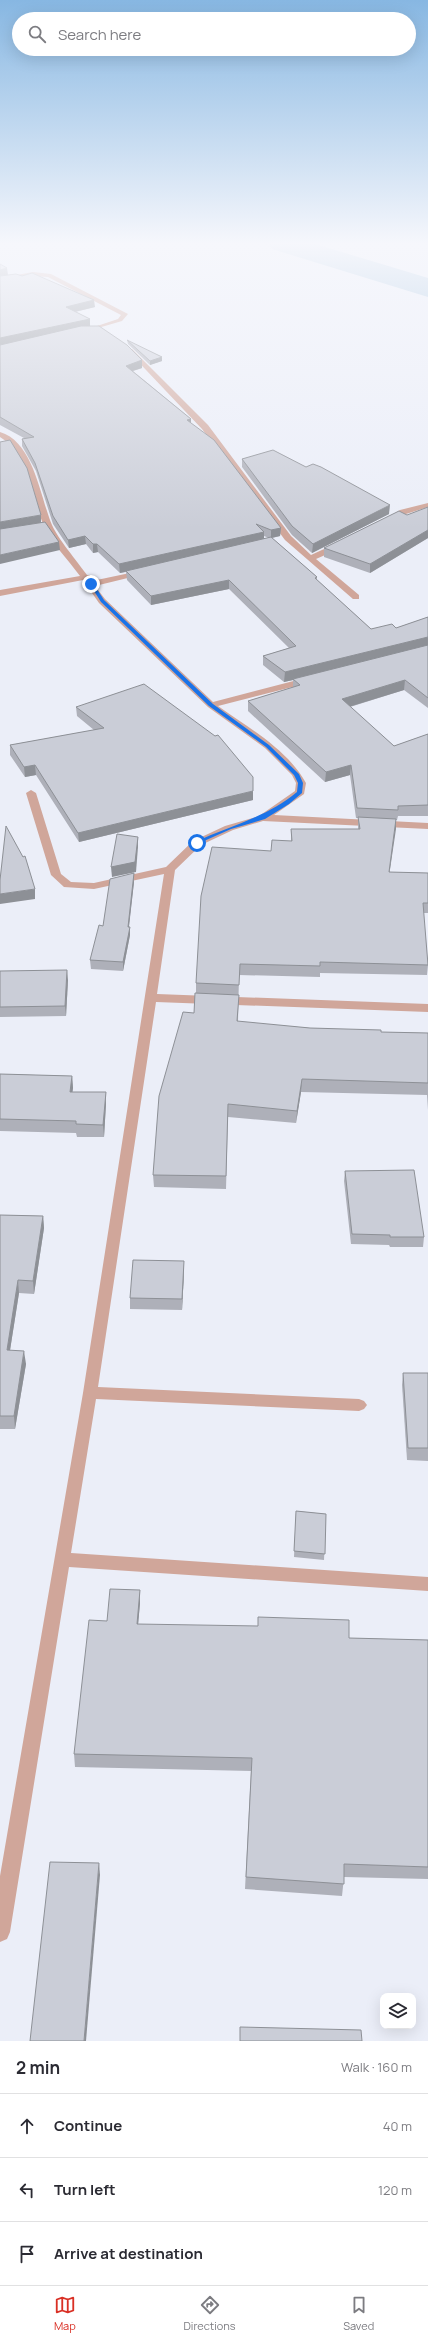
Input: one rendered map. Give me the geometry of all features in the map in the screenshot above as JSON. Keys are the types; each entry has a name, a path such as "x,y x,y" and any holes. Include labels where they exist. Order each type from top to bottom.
{"street":[{"path":"124,346 205,427 285,539 356,597"},
{"path":"0,434 13,442 31,470 45,526 89,581 102,601 211,705 268,746 296,774 300,783 300,792 287,803 263,818 229,828 197,843 170,869 94,886 68,885 56,875 31,792"},
{"path":"0,442 13,442"},
{"path":"382,523 403,512 428,506"},
{"path":"310,559 349,540"},
{"path":"0,594 152,570"},
{"path":"211,705 320,677"},
{"path":"263,818 428,826"},
{"path":"0,1932 90,1393 170,869"},
{"path":"151,998 428,1008"},
{"path":"90,1393 359,1405"},
{"path":"62,1559 428,1584"}],"building":[{"path":"29,338 117,338 127,345 142,360 126,366 191,419 187,420 214,440 281,528 271,530 256,524 264,532 119,564 97,544 93,544 85,536 68,540 53,516 35,463 22,439 34,437 0,417 0,345"},
{"path":"127,340 162,357 150,361"},
{"path":"10,440 27,468 41,515 0,522 0,442"},
{"path":"273,450 306,467 313,464 321,467 390,505 313,544 292,526 242,459"},
{"path":"428,507 428,530 370,564 324,548 399,511 407,515"},
{"path":"45,522 59,542 0,555 0,529"},
{"path":"271,537 317,577 315,578 371,629 392,624 396,628 428,617 428,637 285,672 263,656 296,646 229,580 151,596 126,571"},
{"path":"428,645 428,698 405,680 342,699 394,746 428,734 428,805 398,806 398,810 357,808 351,765 326,772 248,701 300,685 293,679"},
{"path":"144,684 215,736 218,735 253,777 253,791 78,833 35,765 24,767 10,745 104,728 76,707"},
{"path":"358,817 396,819 389,872 428,873 428,903 423,903 428,965 320,962 320,966 240,964 239,985 196,983 201,896 212,847 271,851 272,840 292,841 291,829 360,829"},
{"path":"6,826 23,857 25,856 35,889 0,894 0,880"},
{"path":"117,834 138,837 135,862 111,867"},
{"path":"134,873 128,927 130,927 123,962 90,960 99,925 103,926 110,879"},
{"path":"67,970 65,1006 0,1007 0,971"},
{"path":"195,993 239,995 237,1021 310,1028 428,1033 428,1083 302,1079 297,1111 228,1104 226,1176 153,1175 159,1096 183,1012 194,1013"},
{"path":"0,1074 72,1076 70,1092 106,1092 103,1125 76,1124 76,1121 0,1119"},
{"path":"414,1170 424,1237 390,1237 390,1235 352,1234 345,1171"},
{"path":"0,1215 43,1216 33,1281 18,1280 7,1350 24,1351 14,1416 0,1416"},
{"path":"133,1260 184,1261 182,1299 130,1298"},
{"path":"403,1373 428,1373 428,1448 408,1448"},
{"path":"296,1511 326,1514 325,1554 294,1551"},
{"path":"110,1589 140,1590 137,1624 258,1626 258,1617 349,1620 349,1638 428,1640 428,1867 344,1864 344,1884 246,1877 252,1758 74,1754 89,1620 107,1621"},
{"path":"50,1862 99,1863 84,2041 30,2041"},
{"path":"240,2027 361,2030 362,2041 240,2041"}],"route":[{"path":"91,584 102,601 211,705 268,746 296,774 300,783 300,792 287,803 263,818 229,828 197,843"}]}
